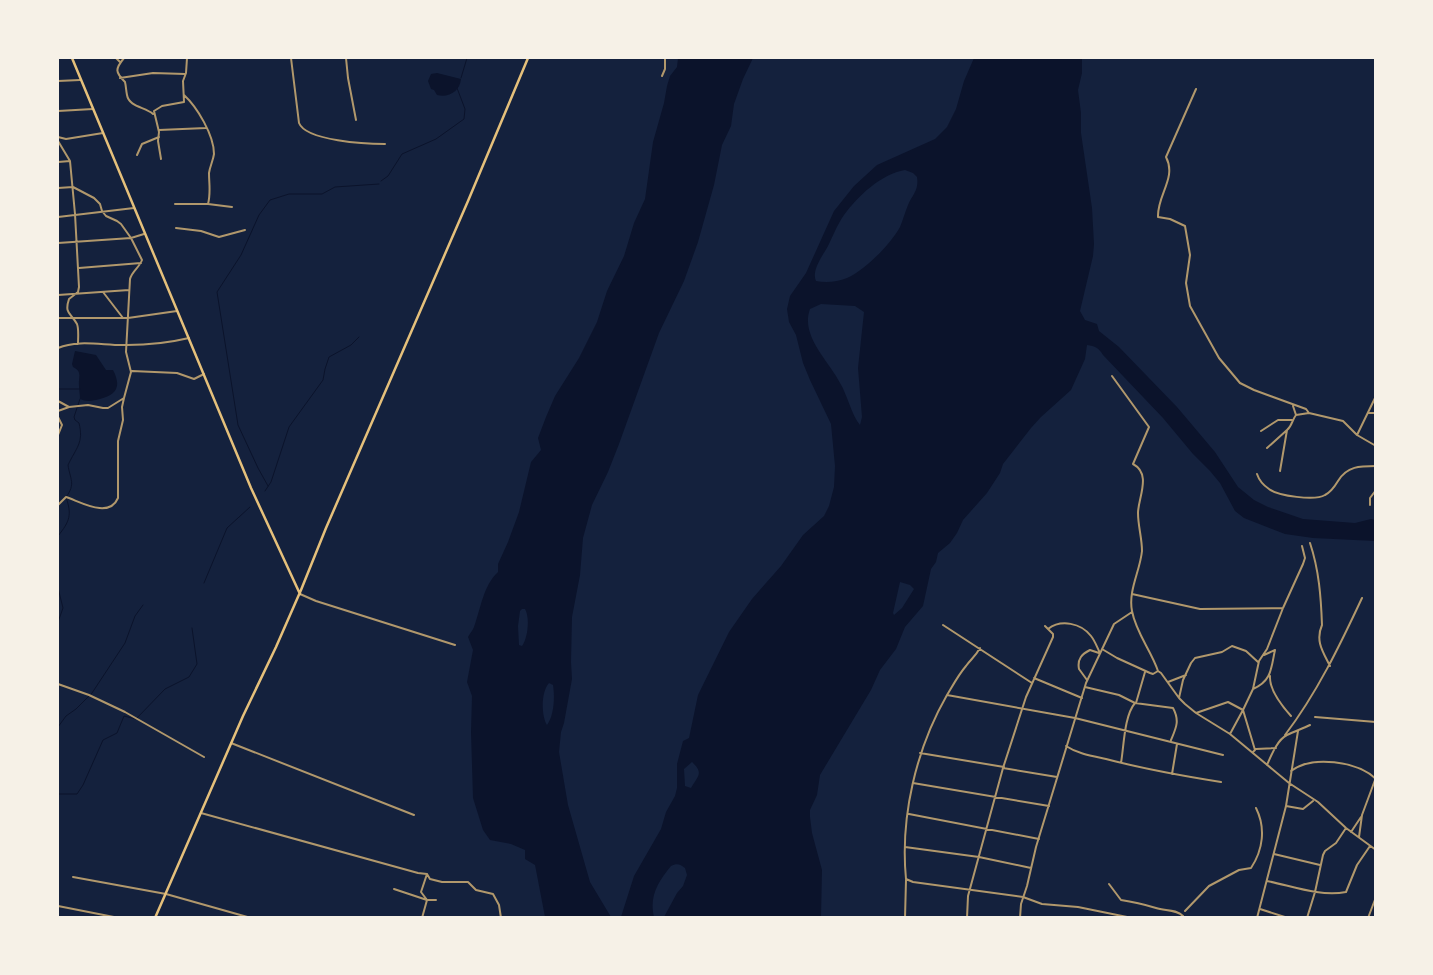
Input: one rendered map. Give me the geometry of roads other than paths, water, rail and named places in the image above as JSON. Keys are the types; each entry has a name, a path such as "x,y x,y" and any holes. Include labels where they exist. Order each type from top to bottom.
{"main road":[{"path":"72,58 254,495 300,594"},
{"path":"155,918 200,813 300,594 326,528 528,58"}],"street":[{"path":"116,58 120,62"},
{"path":"124,58 117,68 120,78 125,82 129,101 155,115"},
{"path":"146,109 184,103 183,81 187,58"},
{"path":"291,58 299,123 303,130 316,136 333,140 385,144"},
{"path":"346,58 356,120"},
{"path":"662,76 665,69 665,58"},
{"path":"120,78 154,73 185,74"},
{"path":"58,81 81,80"},
{"path":"1196,89 1166,157 1170,164 1171,176 1162,196 1158,217 1170,219 1185,226 1190,255 1186,283 1190,306 1219,358 1240,383 1306,410 1309,413"},
{"path":"184,95 195,106 214,150 209,174 210,192 208,204"},
{"path":"156,108 154,112 159,130 158,143 161,159"},
{"path":"58,111 94,109"},
{"path":"159,130 206,128"},
{"path":"78,344 78,325 68,313 67,304 69,299 79,290 73,187 70,161 58,139 103,133"},
{"path":"137,155 142,144 159,137"},
{"path":"58,162 70,161"},
{"path":"58,188 73,187 94,198 100,204 106,216 117,220 131,238 141,256 141,263 132,272 129,290 126,356 131,371 122,407 123,420 118,441 118,498 116,504 110,508 99,508 66,497 58,505"},
{"path":"175,204 208,204 232,207"},
{"path":"58,217 134,208"},
{"path":"176,228 201,231 219,237 244,230"},
{"path":"58,244 131,238 145,234"},
{"path":"78,268 141,263"},
{"path":"58,295 129,290"},
{"path":"103,292 123,318"},
{"path":"58,318 128,318 177,311"},
{"path":"58,348 67,344 126,345 168,343 189,338"},
{"path":"131,371 177,373 194,379 204,374"},
{"path":"1112,376 1150,427 1133,464 1139,468 1143,485 1138,510 1142,549 1132,594 1132,612 1158,671 1179,698 1196,713 1254,751 1267,765 1289,783 1318,802 1346,828 1376,850"},
{"path":"1357,435 1376,396"},
{"path":"58,411 69,407 88,405 106,408 124,398"},
{"path":"58,402 69,407"},
{"path":"1293,405 1296,415"},
{"path":"1267,448 1291,426 1292,420 1296,415 1309,413 1343,421 1357,435 1376,446"},
{"path":"1368,413 1376,414"},
{"path":"58,417 62,425 58,435"},
{"path":"1261,431 1278,420 1292,420"},
{"path":"1280,471 1287,430"},
{"path":"1257,474 1259,480 1270,490 1303,498 1316,498 1331,491 1342,475 1350,469 1376,466"},
{"path":"1370,505 1370,498 1376,490"},
{"path":"1310,543 1319,573 1322,625 1319,632 1319,644 1330,666"},
{"path":"1230,734 1253,689 1258,663 1264,655 1305,558 1302,546"},
{"path":"300,594 316,601 455,645"},
{"path":"1132,594 1200,609 1283,608"},
{"path":"1267,765 1276,748 1299,717 1330,666 1362,598"},
{"path":"1020,918 1023,897 1048,806 1065,746 1087,680 1114,624 1132,612"},
{"path":"1048,629 1058,623 1068,622 1090,634 1100,653"},
{"path":"943,625 1032,683"},
{"path":"967,917 966,906 978,857 1022,708 1053,637 1045,626"},
{"path":"1179,698 1183,680 1195,658 1222,652 1232,646 1246,651 1258,663"},
{"path":"905,918 905,847 908,814 920,753 947,695 965,666 975,657 980,648"},
{"path":"1101,649 1145,671 1153,674 1158,671"},
{"path":"1087,680 1079,669 1080,659 1083,654 1090,650 1100,653"},
{"path":"1264,655 1275,650 1270,683 1276,696 1292,716"},
{"path":"1121,763 1130,712 1136,703 1145,671"},
{"path":"1168,682 1186,675"},
{"path":"1253,689 1262,685 1270,676"},
{"path":"1034,678 1082,698"},
{"path":"58,684 89,695 125,712 204,757"},
{"path":"1085,687 1119,695 1136,703 1173,708 1177,716 1176,727 1171,741"},
{"path":"947,695 1075,718 1223,755"},
{"path":"1196,713 1228,702 1243,710 1254,751"},
{"path":"1315,716 1376,722"},
{"path":"1286,735 1310,725"},
{"path":"1258,918 1286,806 1298,731"},
{"path":"232,743 414,815"},
{"path":"1172,774 1177,743"},
{"path":"1065,746 1078,752 1121,763 1221,782"},
{"path":"1254,751 1276,748"},
{"path":"920,753 1057,776"},
{"path":"1291,771 1299,765 1310,762 1334,763 1358,767 1376,779 1362,816 1359,837"},
{"path":"913,783 1048,806"},
{"path":"1286,806 1303,809 1313,800"},
{"path":"1185,911 1209,886 1239,870 1250,869 1254,864 1261,846 1262,836 1261,822 1256,808"},
{"path":"200,813 359,858 427,874 430,879 437,882 468,882 476,890 494,894 501,918"},
{"path":"908,814 1039,839"},
{"path":"1351,832 1362,816"},
{"path":"1307,918 1325,851 1336,843 1346,828"},
{"path":"1266,881 1315,892 1346,892 1357,865 1370,846"},
{"path":"905,847 978,857 1031,868"},
{"path":"1273,853 1320,865"},
{"path":"427,874 421,892 427,900"},
{"path":"72,877 166,894 251,918"},
{"path":"906,879 913,882 1023,897 1042,904 1078,907 1132,918"},
{"path":"1110,884 1122,900 1179,912 1183,916"},
{"path":"394,888 427,900 436,900"},
{"path":"1368,918 1376,896"},
{"path":"422,918 427,900"},
{"path":"58,906 119,918"},
{"path":"1260,910 1288,918"}],"water":[{"path":"678,58 753,58 734,104 731,126 722,145 714,185 698,242 684,281 659,333 608,472 592,505 583,538 580,575 572,617 572,679 561,732 559,752 568,805 590,882 611,917 545,917 535,865 525,859 525,850 511,844 490,840 483,830 473,798 472,696 467,682 473,650 468,637 474,627 489,584 498,572 498,564 519,512 531,462 541,450 538,438 546,417 555,396 579,358 597,322 607,291 624,256 634,223 645,199 653,142 670,76 677,67","holes":["522,609 525,609 527,613 528,622 526,638 522,646 519,645 518,626","549,683 553,685 554,701 553,712 547,725 543,704 544,692"]},
{"path":"974,58 1082,58 1082,73 1078,90 1081,133 1092,208 1094,244 1080,311 1085,320 1097,324 1099,331 1119,347 1177,407 1215,452 1238,487 1254,500 1303,519 1355,523 1371,519 1375,520 1375,541 1313,538 1285,534 1244,518 1235,511 1220,483 1163,418 1098,349 1087,345 1085,359 1071,390 1031,428 1003,464 1000,473 987,493 963,520 950,543 938,553 936,562 931,569 923,606 905,627 896,649 880,670 871,690 820,775 817,795 810,810 810,817 812,833 822,870 821,917 664,917 683,886 687,875 685,868 677,864 671,866 656,890 653,902 654,917 621,917 634,876 661,829 666,812 675,796 677,764 683,741 689,738 698,695 729,632 752,599 781,566 803,535 824,516 829,506 834,487 835,466 831,424 803,363 796,335 789,322 787,309 790,296 806,273 834,211 854,186 877,165 935,139 947,127 956,109 964,81","holes":["905,170 917,177 915,192 896,234 876,256 854,274 835,281 816,281 815,273 818,263 844,215 871,187 896,172","821,304 855,306 864,312 858,368 862,417 860,425 854,416 843,388 812,338 808,319 810,309","900,582 910,585 914,589 902,608 894,615","692,762 698,769 699,775 691,788 685,786 684,769"]},
{"path":"437,73 461,79 459,87 453,93 437,95 431,89 428,81 431,74"},
{"path":"75,351 96,355 106,370 113,370 117,381 114,393 95,400 87,401 80,399 79,373 72,364"}],"waterway":[{"path":"461,78 467,58"},
{"path":"476,58 498,58"},
{"path":"381,181 388,176 402,154 436,139 464,119 465,109 457,88"},
{"path":"268,486 238,425 217,292 241,255 259,215 270,200 289,194 322,194 335,187 379,184"},
{"path":"265,491 271,482 289,427 323,380 329,357 351,345 359,337"},
{"path":"58,389 80,389"},
{"path":"58,536 69,518 66,497 72,485 68,465 81,436 79,423 74,417 80,399"},
{"path":"204,583 227,528 250,507"},
{"path":"58,588 63,608 58,622"},
{"path":"58,727 66,716 92,693 125,643 135,616 143,605"},
{"path":"58,794 77,794 83,785 103,740 117,733 124,716 136,719 165,689 189,677 197,664 192,628"}]}
